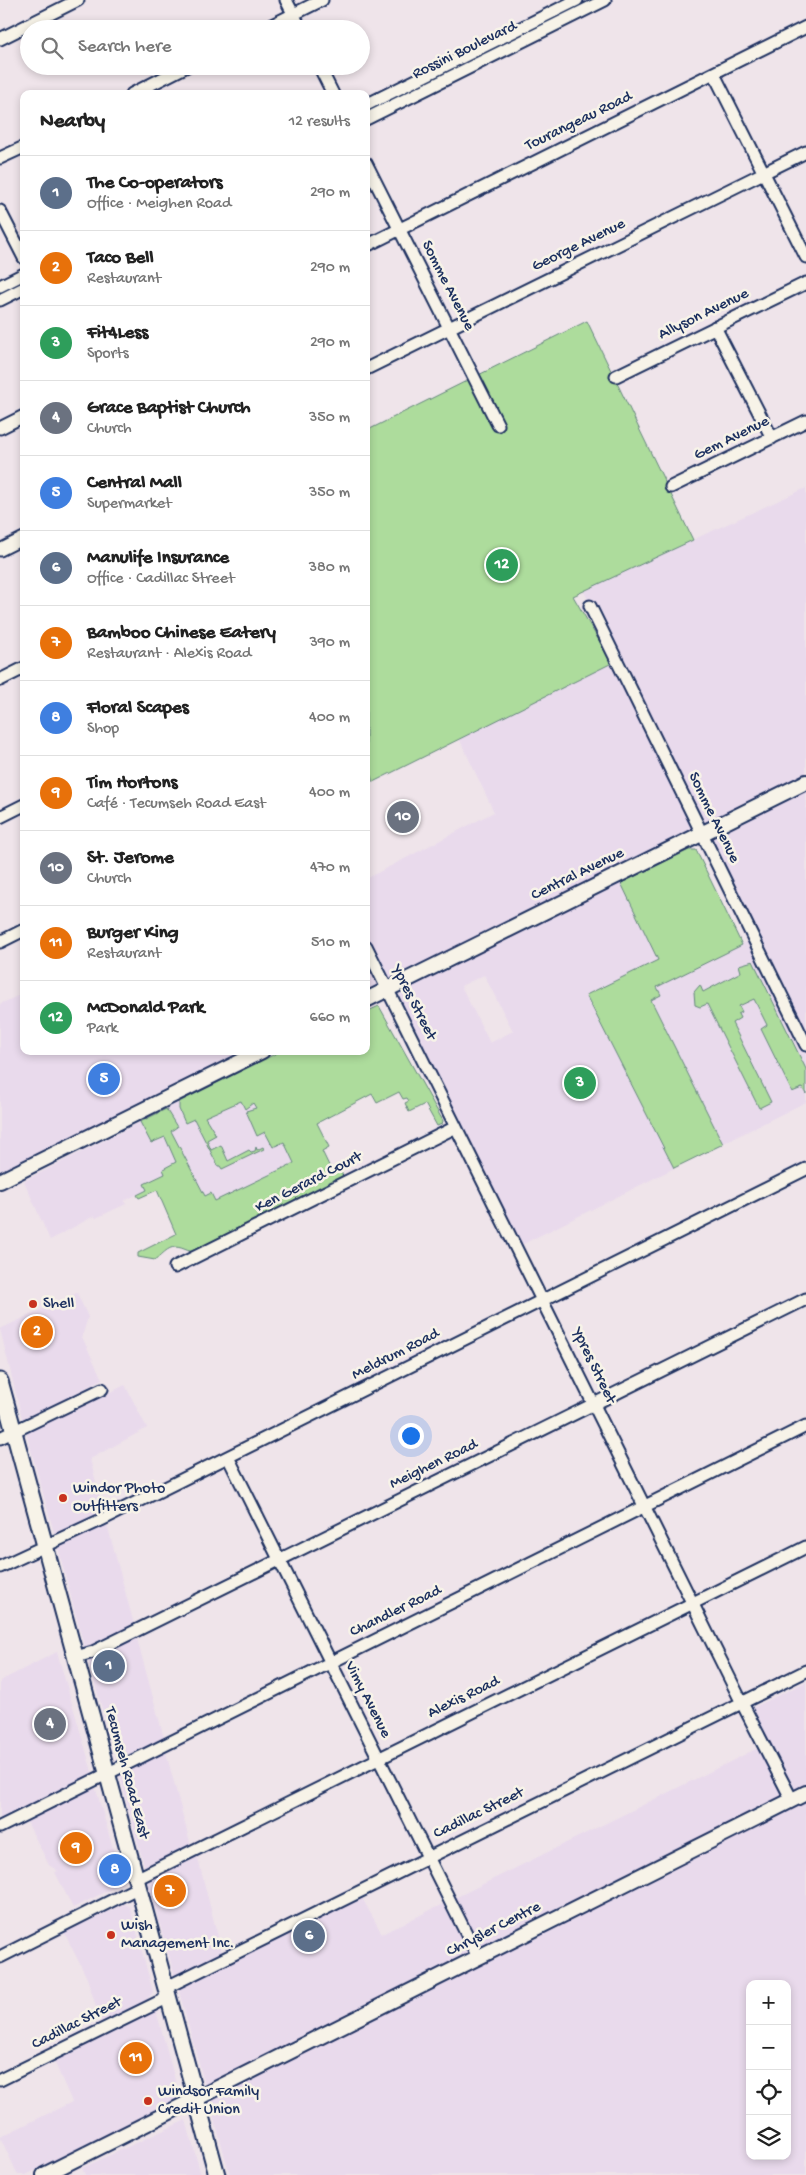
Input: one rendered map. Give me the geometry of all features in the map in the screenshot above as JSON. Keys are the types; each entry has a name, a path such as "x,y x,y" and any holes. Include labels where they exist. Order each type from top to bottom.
{"main road":[{"name":"Tecumseh Road East","path":"0,1381 137,1883 198,2097 217,2175"}],"street":[{"path":"38,20 78,0"},
{"path":"286,0 296,20"},
{"path":"281,20 322,0"},
{"name":"Rossini Boulevard","path":"370,102 577,0"},
{"name":"Rossini Boulevard","path":"370,117 605,0"},
{"name":"Tourangeau Road","path":"370,244 806,28"},
{"path":"0,39 20,29"},
{"path":"714,74 806,257"},
{"path":"140,90 169,75"},
{"path":"324,75 331,90"},
{"path":"0,158 20,149"},
{"name":"George Avenue","path":"370,367 806,152"},
{"name":"Somme Avenue","path":"370,170 498,425"},
{"path":"0,211 20,250"},
{"path":"0,286 20,276"},
{"name":"Allyson Avenue","path":"616,376 806,283"},
{"path":"0,300 20,290"},
{"path":"715,328 772,438"},
{"path":"0,428 20,418"},
{"name":"Gem Avenue","path":"672,487 806,421"},
{"path":"0,550 20,540"},
{"name":"Somme Avenue","path":"590,606 806,1045"},
{"path":"0,680 20,670"},
{"name":"Central Avenue","path":"370,998 806,782"},
{"path":"0,817 20,807"},
{"path":"0,942 20,932"},
{"name":"Ypres Street","path":"370,954 692,1603 792,1800"},
{"path":"0,1181 254,1055"},
{"name":"Ken Gerard Court","path":"175,1267 456,1127"},
{"name":"Meldrum Road","path":"0,1567 228,1457 806,1169"},
{"name":"Meighen Road","path":"76,1657 93,1652 806,1299"},
{"path":"0,1438 102,1389"},
{"name":"Chandler Road","path":"0,1827 806,1426"},
{"name":"Vimy Avenue","path":"228,1457 478,1957"},
{"name":"Alexis Road","path":"0,1956 378,1759 806,1547"},
{"name":"Cadillac Street","path":"0,2080 428,1858 806,1671"},
{"name":"Chrysler Centre","path":"44,2175 806,1793"}],"shaded area":[{"path":"806,488 806,775 703,824 583,590"},
{"path":"612,663 694,828 370,991 370,877 494,812 459,738"},
{"path":"806,790 806,1035 712,838"},
{"path":"625,878 674,978 749,940 806,1054 806,1102 521,1245 400,1003 400,991","holes":["484,975 513,1031 490,1043 461,986"]},
{"path":"20,995 20,1055 242,1055 95,1128 0,1171 0,1004"},
{"path":"249,1067 298,1166 212,1209 190,1169 124,1201 126,1204 96,1218 94,1216 50,1240 24,1181"},
{"path":"77,1293 88,1317 82,1337 102,1379 23,1422 0,1329"},
{"path":"125,1385 147,1428 90,1459 104,1513 55,1536 26,1432"},
{"path":"107,1524 135,1628 85,1650 58,1548"},
{"path":"136,1635 164,1738 117,1760 88,1660"},
{"path":"57,1652 93,1775 0,1820 0,1681"},
{"path":"806,1682 806,2175 230,2175 178,1988 361,1896 382,1934 758,1748 742,1713"},
{"path":"165,1749 191,1846 145,1869 119,1773"},
{"path":"95,1786 123,1883 73,1908 55,1872 58,1871 49,1865 26,1820"},
{"path":"197,1855 222,1953 175,1977 147,1880"},
{"path":"124,1904 130,1907 153,1992 147,2000 101,2022 87,1978 64,1932"},
{"path":"156,2010 180,2098 26,2175 18,2175 0,2137 72,2102 54,2061"},
{"path":"186,2120 201,2175 85,2175 82,2168"}],"green space":[{"path":"587,321 693,540 573,596 612,663 373,782 370,773 370,429"},
{"path":"689,850 696,850 742,945 657,987 661,995 651,1000 723,1144 674,1168 586,995 658,960 621,883"},
{"path":"753,961 806,1069 806,1094 802,1088 792,1092 761,1029 767,1025 754,999 739,1006 742,1012 738,1014 740,1018 732,1023 771,1102 759,1108 707,1004 700,1007 695,1005 694,992 700,985 703,992 741,972 739,965"},
{"path":"379,1006 443,1121 442,1124 437,1126 425,1104 409,1112 405,1103 409,1101 407,1098 403,1099 399,1092 377,1103 372,1094 317,1123 329,1147 322,1151 333,1174 341,1170 343,1178 196,1251 175,1247 155,1260 138,1257 138,1253 176,1234 157,1190 139,1198 137,1195 147,1190 144,1184 165,1174 163,1169 176,1162 165,1137 151,1143 140,1122 166,1109 177,1127 171,1131 205,1196 211,1193 215,1201 294,1163 284,1142 273,1147 265,1132 257,1136 246,1111 256,1108 253,1103 245,1109 241,1101 205,1117 216,1135 207,1140 211,1150 221,1145 228,1161 249,1150 251,1152 255,1151 256,1147 257,1150 263,1147 264,1149 222,1169 218,1166 194,1119 185,1123 179,1109 179,1102 273,1055 370,1055 370,1010"}],"place":[{"name":"McDonald Park","path":"502,565"},
{"name":"St. Jerome","path":"403,817"},
{"name":"Central Mall","path":"104,1079"},
{"name":"Fit4Less","path":"580,1083"},
{"name":"Shell","path":"33,1304"},
{"name":"Taco Bell","path":"37,1332"},
{"name":"Windor Photo Outfitters","path":"63,1498"},
{"name":"The Co-operators","path":"109,1666"},
{"name":"Grace Baptist Church","path":"50,1724"},
{"name":"Tim Hortons","path":"76,1848"},
{"name":"Floral Scapes","path":"115,1870"},
{"name":"Bamboo Chinese Eatery","path":"170,1891"},
{"name":"Wish Management Inc.","path":"111,1935"},
{"name":"Manulife Insurance","path":"309,1936"},
{"name":"Burger King","path":"136,2058"},
{"name":"Windsor Family Credit Union","path":"148,2101"}]}
